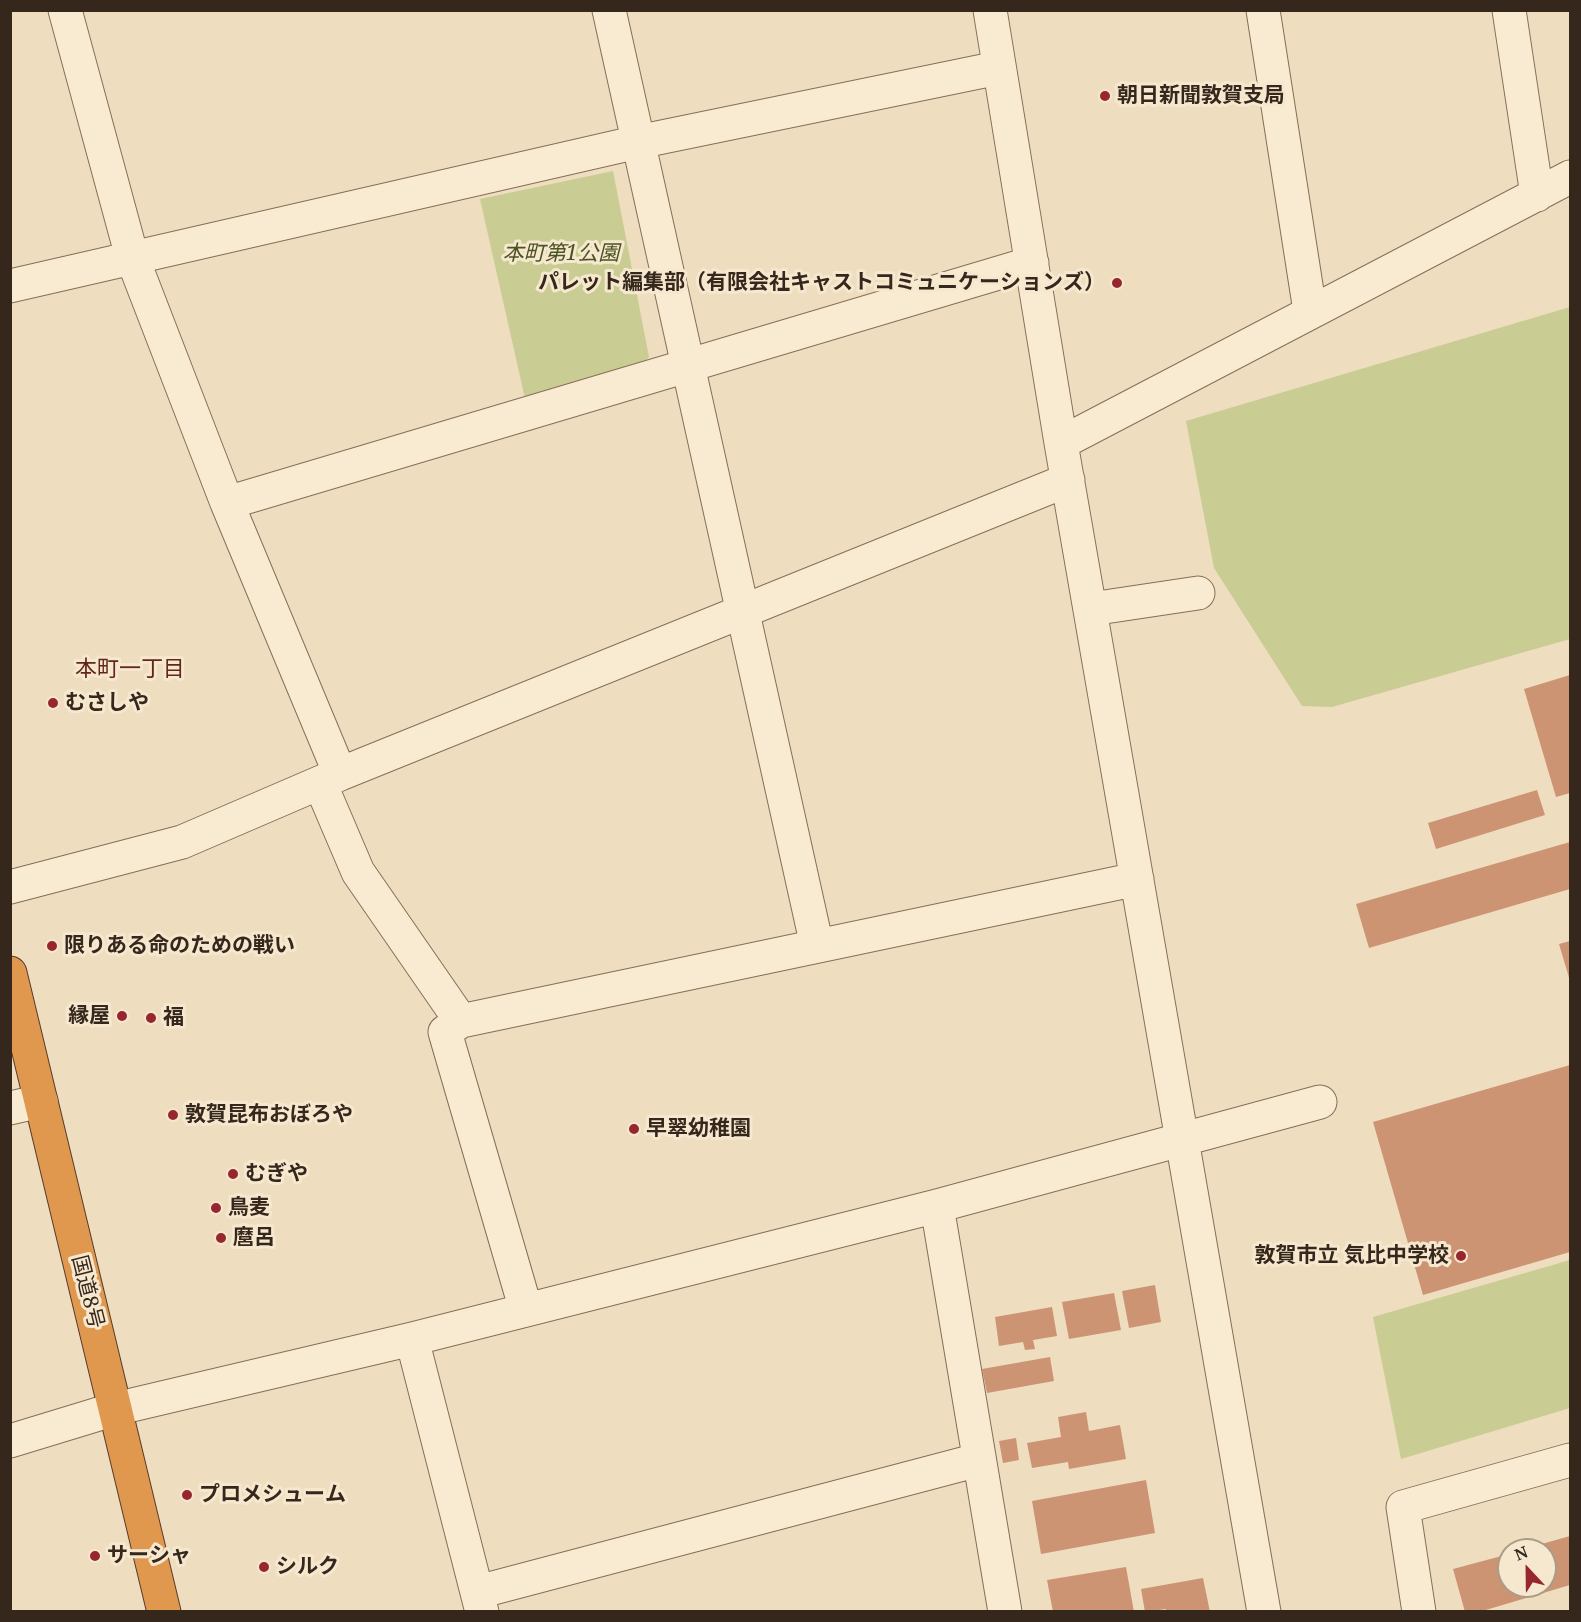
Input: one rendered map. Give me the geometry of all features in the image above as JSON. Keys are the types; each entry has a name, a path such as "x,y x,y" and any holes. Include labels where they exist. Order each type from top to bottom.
{"highway":[{"name":"国道8号","path":"10,974 26,1104 115,1409 164,1611"}],"street":[{"path":"65,10 132,257 330,778 358,872 461,1021"},
{"path":"609,10 686,368 817,946"},
{"path":"990,10 1061,443 1264,1611"},
{"path":"1263,10 1310,311"},
{"path":"1509,10 1537,195"},
{"path":"10,286 638,142 998,68"},
{"path":"1061,443 1570,177"},
{"path":"227,503 1032,263"},
{"path":"10,887 182,842 330,778 1068,480"},
{"path":"1091,609 1198,593"},
{"path":"526,1310 445,1032 461,1021 1137,879"},
{"path":"10,1441 115,1409 412,1339 937,1206 1320,1102"},
{"path":"937,1206 1005,1611"},
{"path":"412,1339 480,1602 978,1460"},
{"path":"1419,1611 1403,1507 1570,1460"}],"green space":[{"name":"本町第1公園","path":"613,171 649,357 640,367 526,403 480,199"},
{"path":"1570,307 1570,639 1332,707 1302,706 1214,568 1186,421"},
{"path":"1570,1260 1570,1408 1401,1459 1373,1317"}],"building":[{"path":"1570,675 1570,793 1556,797 1524,689"},
{"path":"1537,790 1545,815 1436,849 1428,823"},
{"path":"1570,842 1570,889 1369,948 1356,904"},
{"path":"1570,941 1570,981 1559,944"},
{"path":"1570,1065 1570,1252 1423,1295 1373,1122"},
{"path":"1155,1285 1161,1322 1129,1328 1122,1291"},
{"path":"1114,1293 1121,1330 1069,1339 1062,1302"},
{"path":"1052,1307 1057,1336 1033,1340 1035,1349 1025,1350 1023,1342 999,1346 995,1317"},
{"path":"1050,1357 1054,1381 987,1393 982,1369"},
{"path":"1086,1412 1089,1431 1120,1425 1126,1459 1069,1469 1068,1462 1032,1468 1027,1443 1061,1437 1058,1417"},
{"path":"1016,1438 1019,1460 1003,1463 999,1441"},
{"path":"1146,1480 1155,1533 1041,1554 1032,1501"},
{"path":"1570,1536 1570,1585 1557,1589 1557,1540"},
{"path":"1497,1557 1497,1598 1526,1598 1479,1612 1465,1612 1453,1569"},
{"path":"1126,1567 1134,1612 1053,1612 1047,1580"},
{"path":"1203,1578 1210,1612 1166,1612 1166,1609 1145,1612 1141,1589"}],"place":[{"name":"朝日新聞敦賀支局","path":"1105,96"},
{"name":"パレット編集部（有限会社キャストコミュニケーションズ）","path":"1117,283"},
{"name":"むさしや","path":"53,703"},
{"name":"限りある命のための戦い","path":"52,946"},
{"name":"縁屋","path":"122,1016"},
{"name":"福","path":"151,1018"},
{"name":"敦賀昆布おぼろや","path":"173,1115"},
{"name":"早翠幼稚園","path":"634,1129"},
{"name":"むぎや","path":"233,1174"},
{"name":"鳥麦","path":"216,1208"},
{"name":"麿呂","path":"221,1238"},
{"name":"敦賀市立 気比中学校","path":"1461,1256"},
{"name":"プロメシューム","path":"187,1495"},
{"name":"サーシャ","path":"95,1556"},
{"name":"シルク","path":"264,1567"}],"district":[{"name":"本町一丁目","path":"130,670"}]}
